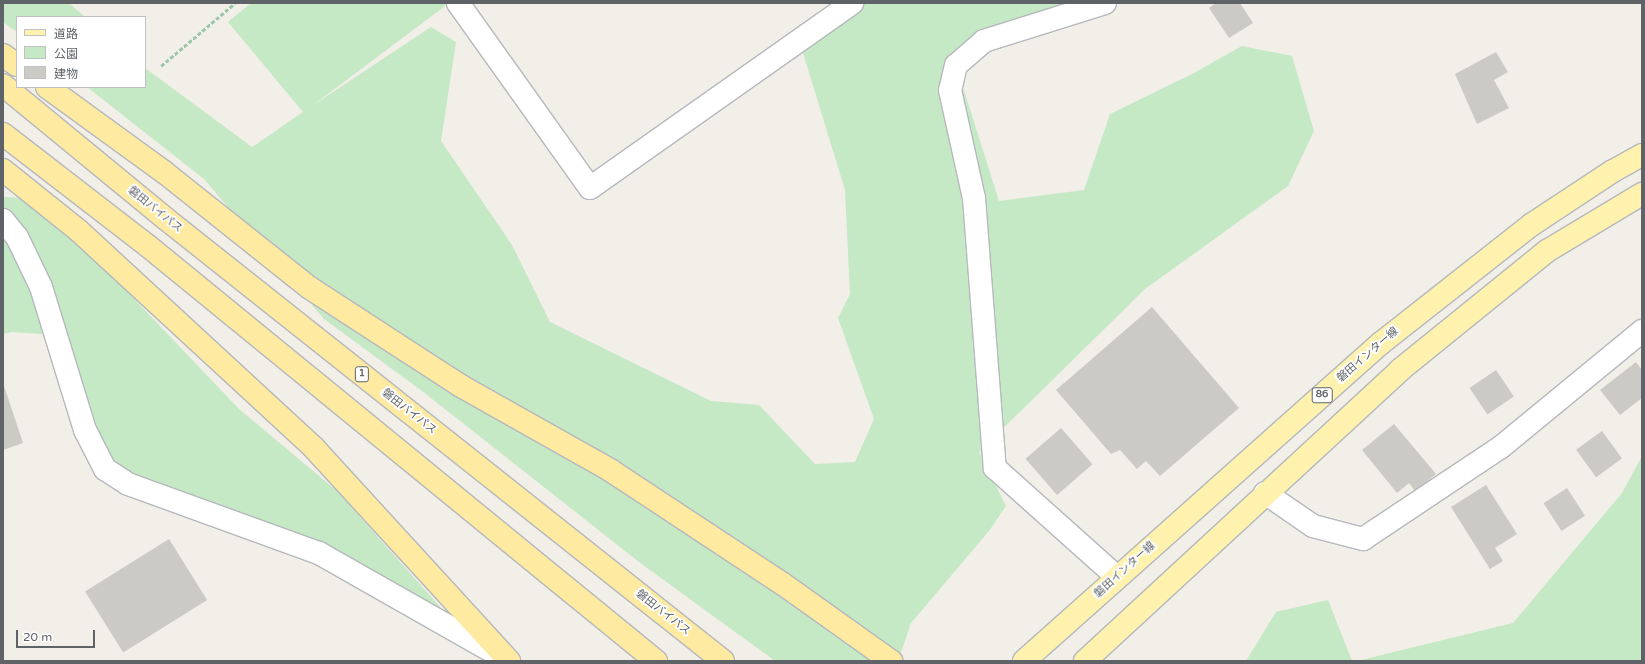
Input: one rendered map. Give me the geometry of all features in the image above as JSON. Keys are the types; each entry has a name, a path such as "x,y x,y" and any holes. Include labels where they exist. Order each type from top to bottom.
{"highway":[{"path":"3,55 16,64"},
{"name":"磐田バイパス","path":"3,85 166,219 723,661"},
{"path":"48,88 164,172 310,288 462,386 610,470 783,584 891,661"},
{"path":"3,134 148,246 656,661"},
{"path":"3,170 78,230 314,448 508,661"}],"main road":[{"name":"磐田インター線","path":"1024,661 1381,343 1531,225 1613,171 1642,155"},
{"path":"1085,661 1265,493 1400,370 1547,251 1642,194"}],"street":[{"path":"458,3 590,188 852,3"},
{"path":"1104,3 1074,8 984,41 956,65 950,90 974,198 995,468 1117,577"},
{"path":"3,220 17,237 41,287 85,430 104,468 128,484 319,553 508,661"},
{"path":"1265,493 1313,526 1363,539 1502,447 1642,331"}],"path":[{"path":"161,66 235,3"}],"green space":[{"path":"3,3 69,3 84,16 16,16 16,31 3,22"},
{"path":"251,3 449,3 312,106 431,27 456,42 441,141 512,245 550,322 711,401 759,405 815,464 855,462 874,419 838,318 850,294 845,190 799,40 852,3 1073,3 956,65 999,201 1084,190 1110,114 1192,74 1242,46 1292,56 1314,131 1288,186 1145,289 979,452 1006,506 989,531 911,623 898,661 775,661 639,562 422,391 324,319 204,179 88,88 146,88 146,69 252,147 303,112 228,22"},
{"path":"3,197 38,198 239,409 337,491 441,608 210,513 145,490 92,445 56,335 12,332 3,334"},
{"path":"1642,456 1642,661 1357,661 1513,623 1622,493"},
{"path":"1328,600 1352,661 1246,661 1276,612"}],"building":[{"path":"1216,3 1240,3 1253,23 1229,38 1209,8"},
{"path":"1496,52 1508,72 1494,80 1509,108 1477,124 1455,74"},
{"path":"1152,307 1239,408 1160,476 1146,461 1137,469 1120,450 1111,454 1056,390"},
{"path":"1636,362 1642,370 1642,398 1620,415 1600,390"},
{"path":"1496,370 1514,397 1487,414 1469,388"},
{"path":"3,383 23,443 3,450"},
{"path":"1394,424 1436,474 1415,491 1409,483 1397,493 1362,450"},
{"path":"1061,428 1092,464 1057,495 1026,459"},
{"path":"1602,431 1622,459 1596,477 1576,450"},
{"path":"1486,485 1517,534 1495,548 1503,561 1490,569 1451,507"},
{"path":"1567,488 1585,516 1561,531 1544,503"},
{"path":"169,539 207,600 123,653 85,591"}]}
